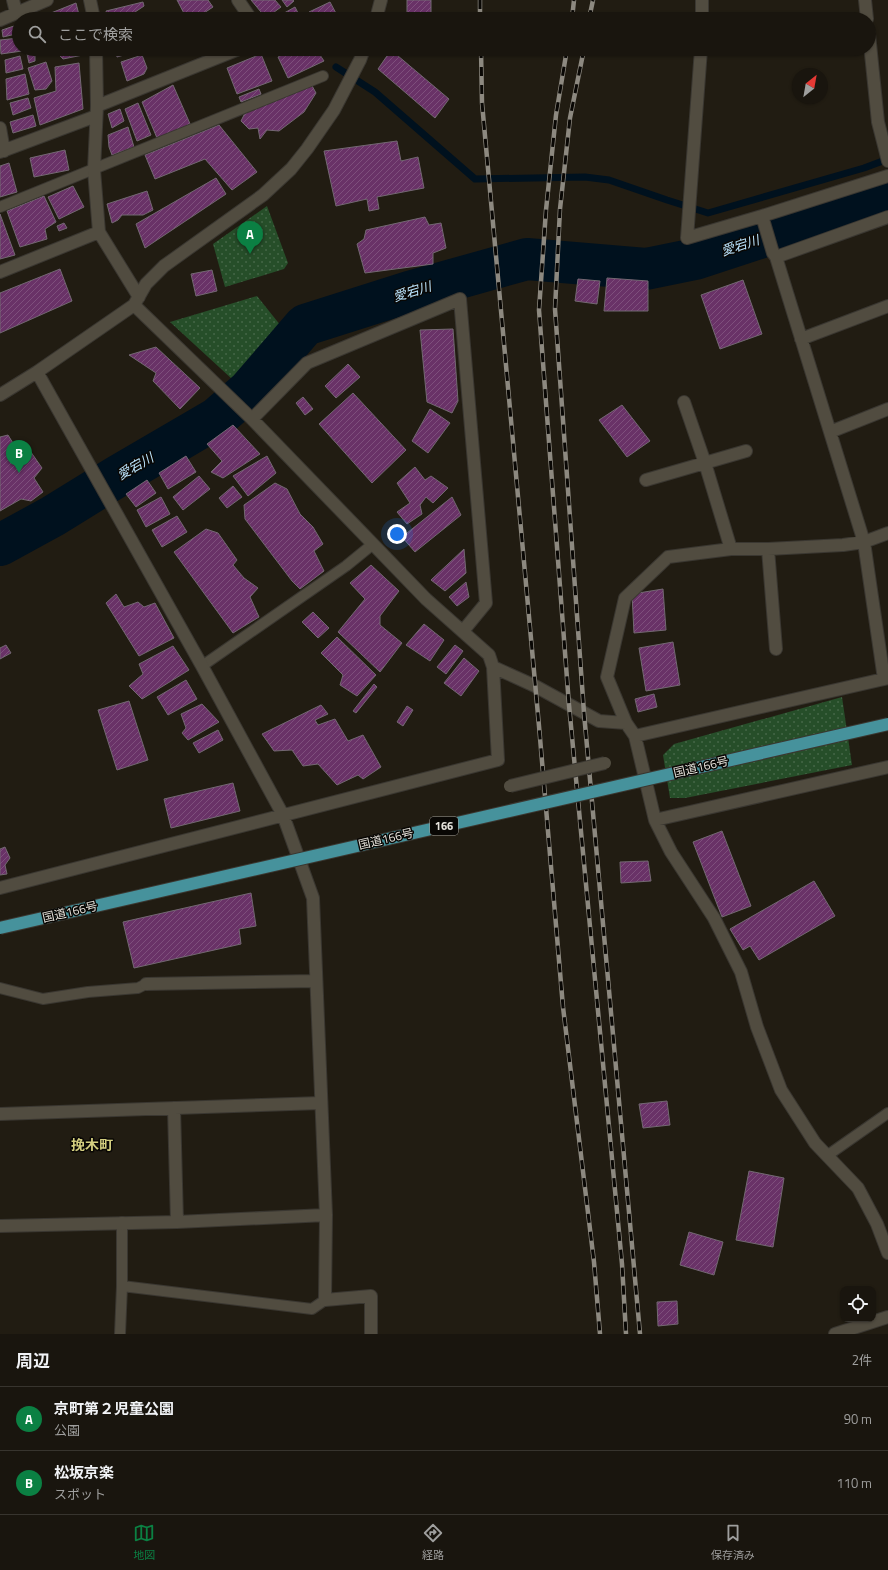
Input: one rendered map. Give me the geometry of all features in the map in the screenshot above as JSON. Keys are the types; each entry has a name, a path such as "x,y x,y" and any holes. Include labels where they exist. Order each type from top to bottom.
{"highway":[{"name":"国道166号","path":"0,928 888,724"}],"street":[{"path":"13,0 16,12 47,0"},
{"path":"90,0 93,12"},
{"path":"238,0 246,12"},
{"path":"378,12 381,0"},
{"path":"702,0 702,12"},
{"path":"865,0 866,12"},
{"path":"0,20 12,14"},
{"path":"0,888 498,760 493,667 490,655 426,599 225,395 137,301 99,232 94,170 96,56"},
{"path":"0,128 2,152 223,56"},
{"path":"0,395 36,372 137,301 146,284 164,266 263,195 291,169 334,110 361,56"},
{"path":"700,56 687,238 762,217 888,176"},
{"path":"871,56 878,122 886,155"},
{"path":"774,255 888,216"},
{"path":"635,736 886,678 864,542 762,217"},
{"path":"0,272 99,232"},
{"path":"247,416 307,363 460,299 486,603 463,631"},
{"path":"800,339 888,306"},
{"path":"36,372 108,497 283,815 313,898 326,1215 324,1300 371,1296 371,1334"},
{"path":"684,402 705,462 731,549"},
{"path":"830,432 888,409"},
{"path":"646,480 746,451"},
{"path":"887,1249 877,1224 858,1188 815,1143 781,1090 757,1027 741,972 714,918 671,852 655,820 635,736 626,723 607,677 625,598 668,557 731,549 768,549 843,545 864,542 888,533"},
{"path":"768,549 776,649"},
{"path":"493,667 535,686 599,721 626,723"},
{"path":"510,786 605,762"},
{"path":"655,820 888,768"},
{"path":"146,984 316,981"},
{"path":"0,1114 321,1103"},
{"path":"174,1108 177,1222"},
{"path":"0,1226 122,1222 177,1222 326,1215"},
{"path":"835,1334 888,1317"}],"lane":[{"path":"0,207 323,76"},
{"path":"202,666 346,566 373,544"},
{"path":"0,988 43,999 88,992 138,988 146,984"},
{"path":"828,1155 888,1113"},
{"path":"120,1334 122,1222"},
{"path":"122,1286 312,1309 324,1300"}],"green space":[{"path":"267,206 288,263 284,269 225,287 213,244"},
{"path":"257,296 285,331 232,379 170,322"},
{"path":"842,697 852,765 685,798 670,798 663,755 674,744"}],"building":[{"path":"177,0 208,0 213,7 206,12 183,12"},
{"path":"251,0 275,0 281,7 274,12 261,12"},
{"path":"282,0 293,0 294,1 287,7"},
{"path":"407,0 431,0 431,12 407,12"},
{"path":"143,2 144,6 135,12 106,11"},
{"path":"330,2 335,12 309,12"},
{"path":"76,3 78,12 54,12"},
{"path":"295,7 298,12 286,12"},
{"path":"12,27 12,35 3,37 2,30"},
{"path":"12,39 12,52 1,54 0,40"},
{"path":"20,56 23,69 6,73 5,60"},
{"path":"28,56 35,56 35,61 29,63"},
{"path":"60,56 78,56 63,59"},
{"path":"142,56 147,68 144,74 127,81 121,62"},
{"path":"256,56 262,56 272,81 237,94 227,68"},
{"path":"321,56 324,61 288,78 278,57"},
{"path":"387,56 398,56 449,99 435,118 378,69"},
{"path":"46,62 52,81 46,89 35,90 28,68"},
{"path":"79,63 83,109 40,125 34,98 56,91 55,67"},
{"path":"25,74 29,94 7,100 6,79"},
{"path":"311,84 316,93 304,112 279,131 267,130 260,139 258,128 249,129 241,121 245,113"},
{"path":"173,85 191,126 157,138 142,102"},
{"path":"259,89 261,94 241,102 239,97"},
{"path":"28,98 31,108 13,115 10,103"},
{"path":"138,103 151,135 137,141 125,109"},
{"path":"120,109 124,121 112,128 108,114"},
{"path":"33,115 36,126 13,133 10,122"},
{"path":"219,125 257,172 232,190 205,159 155,179 145,155"},
{"path":"128,127 134,147 112,155 109,147 108,135"},
{"path":"397,141 401,161 418,157 424,188 377,197 379,209 369,211 367,199 336,206 324,151"},
{"path":"65,150 69,170 34,177 30,158"},
{"path":"9,163 17,192 0,197 0,166"},
{"path":"216,178 226,194 145,248 136,224"},
{"path":"73,186 84,207 59,219 48,197"},
{"path":"147,191 153,210 143,215 122,215 118,220 112,223 107,204"},
{"path":"44,196 56,222 45,229 47,239 20,247 7,211"},
{"path":"0,214 15,255 0,259"},
{"path":"425,217 429,225 441,223 446,248 433,253 433,264 365,273 357,244 364,239 366,230"},
{"path":"64,223 67,228 59,231 57,226"},
{"path":"60,269 72,301 0,333 0,293"},
{"path":"212,270 217,291 196,296 191,274"},
{"path":"607,278 648,281 648,311 604,311"},
{"path":"578,279 600,281 597,304 575,301"},
{"path":"743,280 762,334 720,349 701,295"},
{"path":"453,329 458,401 452,413 427,402 420,330"},
{"path":"156,347 200,388 180,409 153,381 156,373 129,355"},
{"path":"348,364 360,377 336,398 325,386"},
{"path":"353,393 406,450 372,483 319,424"},
{"path":"303,397 313,409 305,415 296,403"},
{"path":"622,405 650,441 627,457 599,420"},
{"path":"430,409 450,423 428,453 412,441"},
{"path":"233,425 260,454 223,478 211,472 222,461 207,444"},
{"path":"8,435 16,448 26,445 42,468 34,478 43,492 31,501 21,499 0,511 0,437"},
{"path":"186,456 196,472 168,489 159,473"},
{"path":"267,456 276,473 248,496 233,476"},
{"path":"415,467 425,480 431,476 448,488 433,503 426,497 420,505 422,514 407,524 397,512 410,503 397,483"},
{"path":"199,476 210,489 183,510 173,497"},
{"path":"147,480 156,493 136,507 126,494"},
{"path":"275,483 287,489 300,514 313,527 323,544 314,551 324,571 300,589 292,581 245,519 244,505"},
{"path":"233,486 242,497 227,508 219,498"},
{"path":"161,497 170,514 146,527 137,510"},
{"path":"452,497 461,515 415,552 402,537"},
{"path":"177,516 187,532 162,547 152,530"},
{"path":"206,529 218,533 237,560 233,565 244,578 258,588 250,597 259,617 233,633 174,552"},
{"path":"464,549 466,573 445,591 431,580"},
{"path":"371,565 399,591 380,616 380,625 402,643 380,672 338,632 365,599 350,583"},
{"path":"466,582 469,597 457,606 449,597"},
{"path":"663,589 666,630 634,633 632,594"},
{"path":"116,594 124,607 138,602 144,607 155,603 174,638 139,656 106,603"},
{"path":"313,612 329,628 318,638 302,622"},
{"path":"424,624 444,640 430,661 406,645"},
{"path":"337,637 376,675 357,696 340,685 343,675 321,653"},
{"path":"673,642 680,685 646,691 639,648"},
{"path":"6,645 11,653 0,659 0,648"},
{"path":"455,645 463,651 446,674 437,667"},
{"path":"173,646 189,670 142,699 129,686 143,674 139,664"},
{"path":"464,658 479,671 461,696 444,683"},
{"path":"186,680 197,699 168,715 157,697"},
{"path":"374,684 377,687 356,713 353,711"},
{"path":"654,694 657,707 638,712 635,699"},
{"path":"129,701 148,760 117,770 98,710"},
{"path":"202,704 219,722 188,740 182,733 186,728 181,714"},
{"path":"321,705 328,714 315,720 318,725 335,719 348,741 363,735 381,767 363,779 358,775 337,785 318,764 303,766 292,750 274,751 262,734"},
{"path":"407,706 413,710 403,726 397,722"},
{"path":"218,730 223,740 199,753 193,743"},
{"path":"233,783 240,811 171,828 164,799"},
{"path":"722,831 751,906 722,917 693,842"},
{"path":"5,847 10,858 5,865 7,874 0,875 0,849"},
{"path":"648,861 651,881 621,883 620,862"},
{"path":"814,881 835,916 759,960 750,946 743,950 730,929"},
{"path":"251,893 256,926 239,929 241,944 134,968 123,922"},
{"path":"667,1101 670,1125 643,1128 639,1104"},
{"path":"749,1171 784,1178 773,1247 736,1240"},
{"path":"689,1232 723,1242 714,1275 680,1265"},
{"path":"677,1301 678,1324 658,1326 657,1302"}],"waterway":[{"path":"336,67 375,92 475,179 585,177 609,180 708,213 864,168 888,159"},
{"name":"愛宕川","path":"0,545 53,516 217,418 249,390 305,325 409,292 527,259 646,269 695,259 888,196"}],"railway":[{"path":"480,0 480,12"},
{"path":"573,12 574,0"},
{"path":"590,12 593,0"},
{"path":"481,56 482,103 563,1007 594,1262 600,1334"},
{"path":"566,56 556,115 546,210 539,310 569,705 622,1264 626,1334"},
{"path":"583,56 570,118 560,209 555,309 584,713 640,1334"}],"place":[{"name":"京町第２児童公園","path":"250,254"},
{"name":"松坂京楽","path":"19,473"}],"district":[{"name":"挽木町","path":"92,1145"}]}
